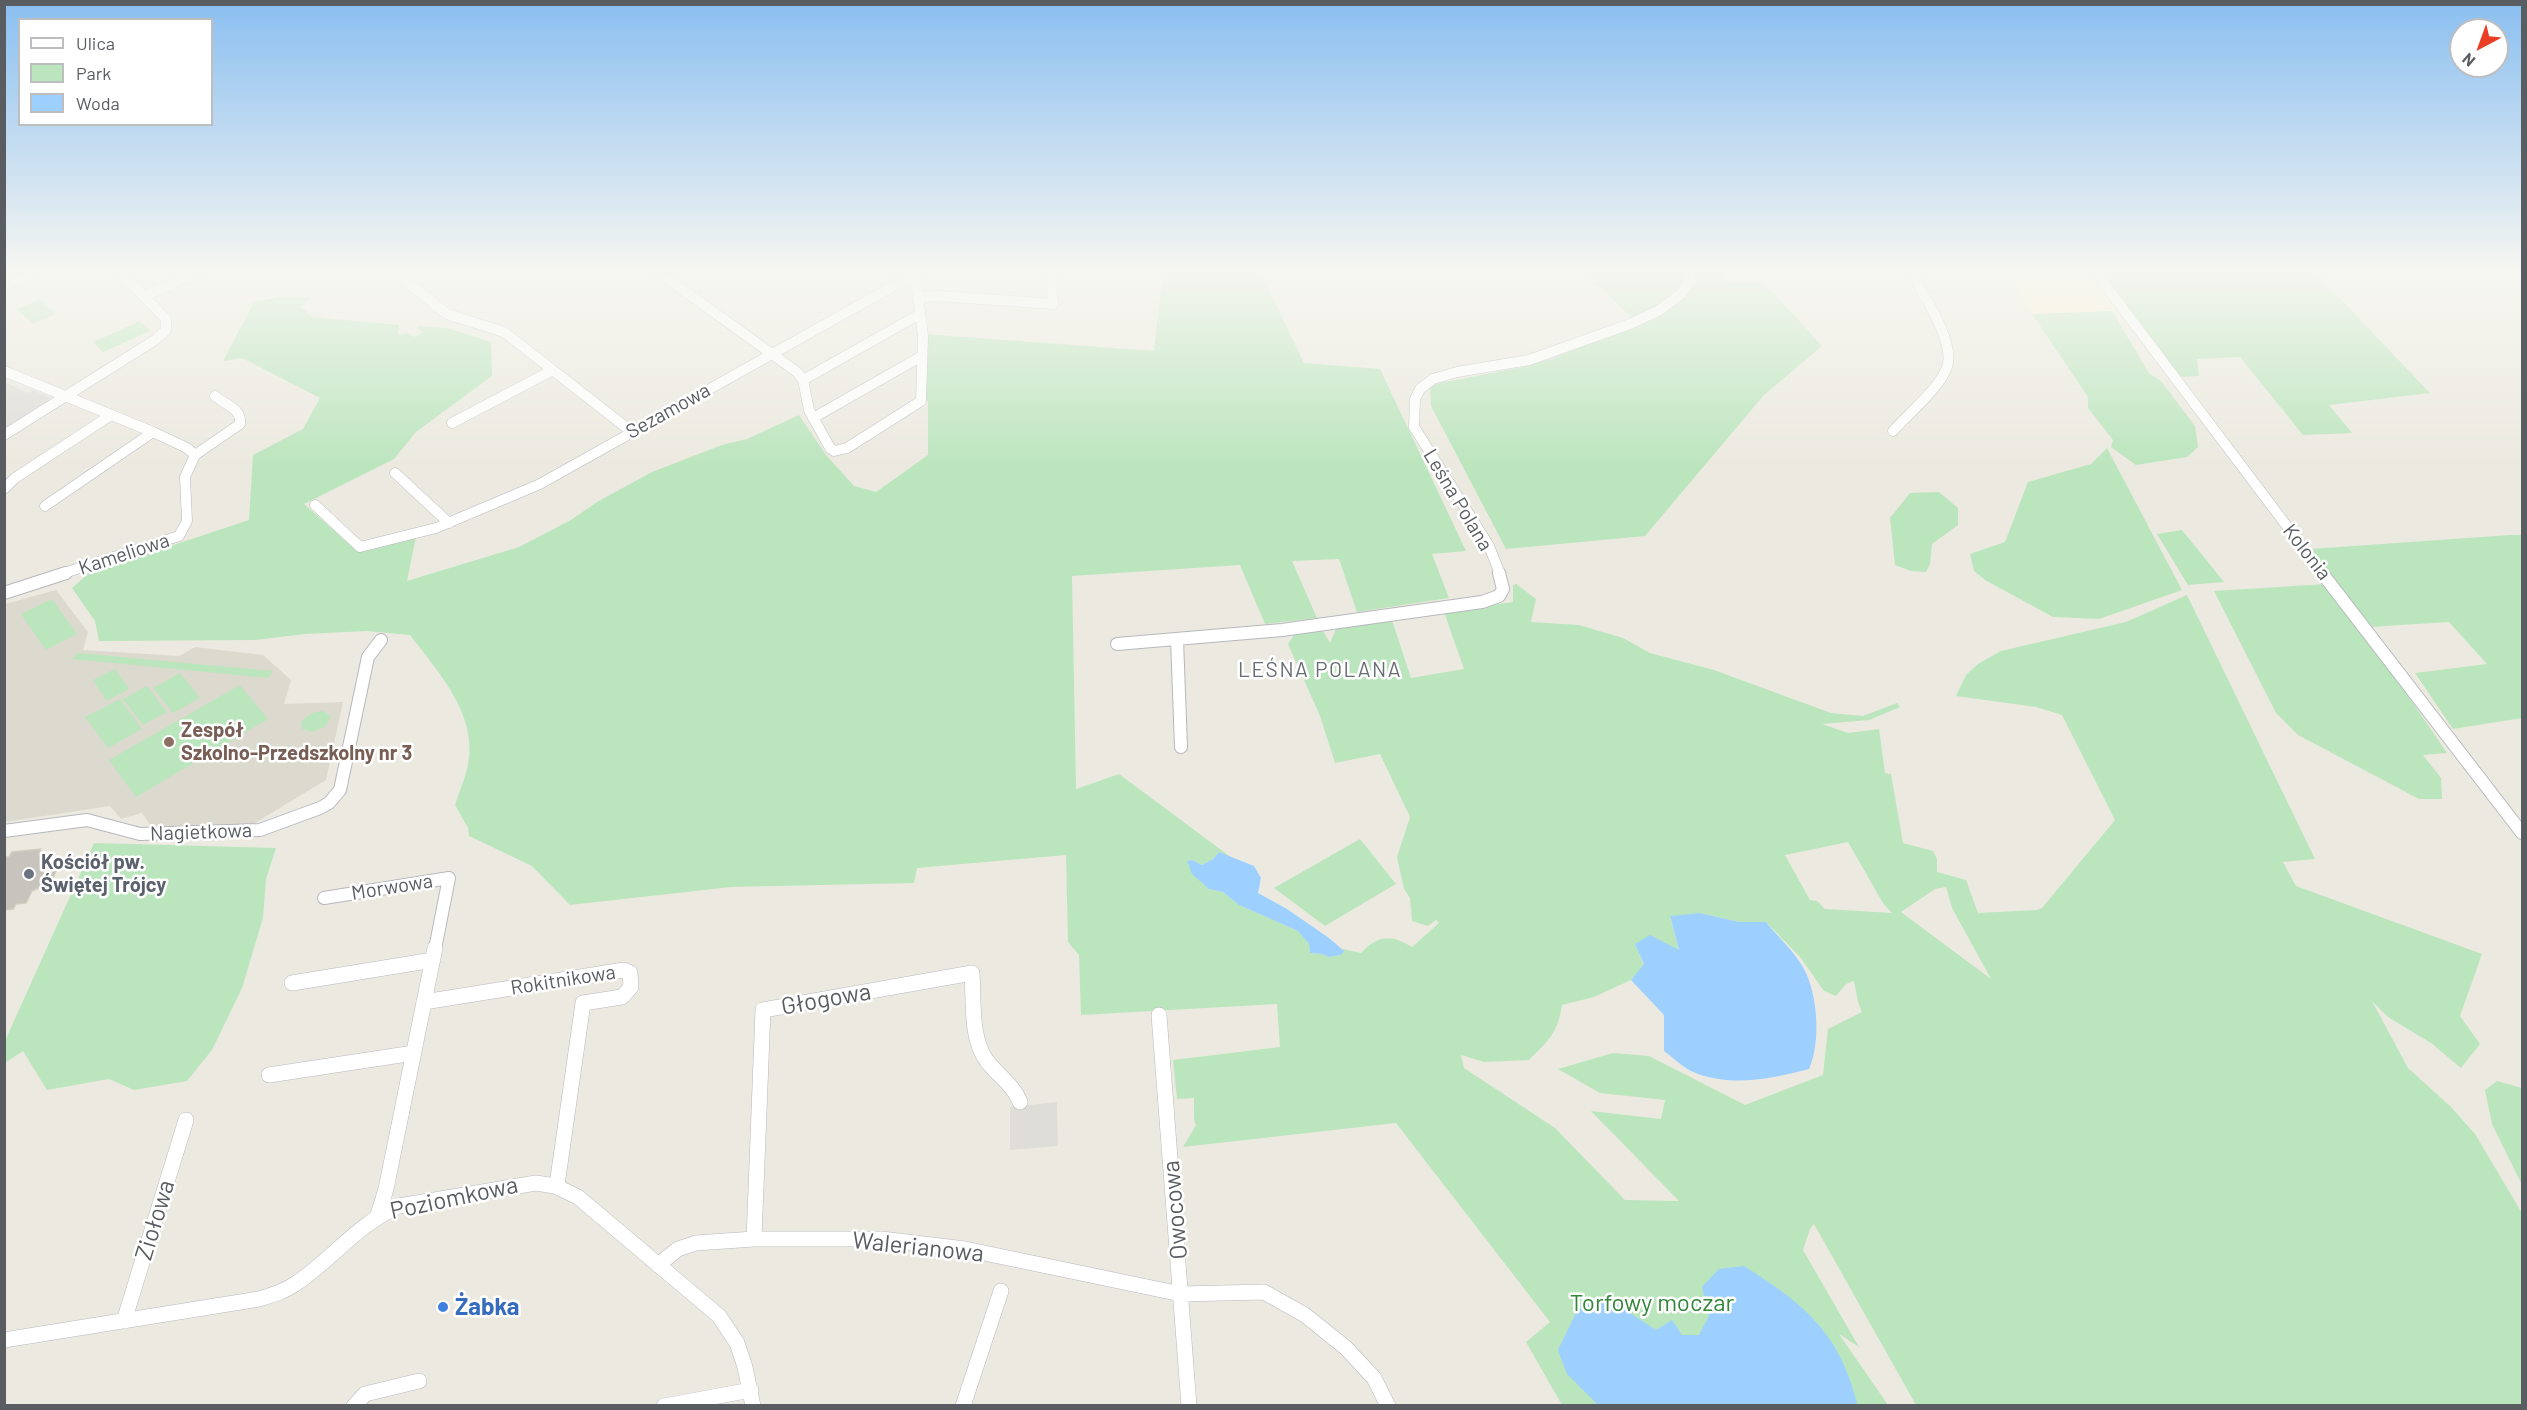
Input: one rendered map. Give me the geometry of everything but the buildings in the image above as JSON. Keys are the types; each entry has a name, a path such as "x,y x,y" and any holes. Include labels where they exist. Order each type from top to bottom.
{"street":[{"path":"4,435 161,335"},
{"path":"507,335 632,432"},
{"path":"746,335 797,372 802,380 813,418 834,451 847,448 921,401 921,335"},
{"name":"Sezamowa","path":"315,505 360,547 449,523 540,484 805,335"},
{"path":"802,380 883,335"},
{"name":"Leśna Polana","path":"1117,644 1282,630 1482,602 1499,596 1503,589 1502,581 1489,546 1414,427 1411,410 1418,393 1433,379 1521,362 1594,335"},
{"path":"1893,431 1943,373 1949,360 1942,335"},
{"name":"Kolonia","path":"2142,335 2242,469 2523,833"},
{"path":"813,418 922,356"},
{"path":"452,423 553,370"},
{"path":"4,371 153,432 186,448 194,457 236,428 241,420 238,411 215,396"},
{"path":"4,489 15,478 111,416"},
{"path":"45,506 153,432"},
{"name":"Kameliowa","path":"4,593 171,541 179,536 187,521 185,477 194,457"},
{"path":"395,473 449,523"},
{"path":"1177,639 1181,747"},
{"name":"Nagietkowa","path":"4,831 97,820 126,833 244,832 271,827 320,808 329,803 340,790 368,657 381,640"},
{"name":"Morwowa","path":"324,898 449,878 386,1189 378,1215"},
{"path":"292,983 433,960"},
{"name":"Rokitnikowa","path":"424,1002 624,970 630,973 631,987 625,994 583,1003 556,1185"},
{"name":"Głogowa","path":"754,1239 762,1010 972,973 981,1051 990,1065 1018,1092 1020,1102"},
{"name":"Owocowa","path":"1159,1015 1189,1406"},
{"path":"269,1075 414,1053"},
{"name":"Ziołowa","path":"124,1321 186,1120"},
{"name":"Poziomkowa","path":"4,1340 259,1299 278,1293 316,1269 367,1222 378,1215 399,1206 529,1182 556,1185 578,1197 719,1316 737,1343 752,1398"},
{"name":"Walerianowa","path":"658,1265 678,1249 696,1243 754,1239 881,1239 955,1248 1182,1294 1264,1292 1277,1296 1310,1319 1357,1359 1369,1371 1388,1406"},
{"path":"963,1406 1001,1291"},
{"path":"354,1406 365,1394 419,1381"},
{"path":"664,1406 752,1398"}],"shaded area":[{"path":"5,382 27,393 33,390 51,398 5,428"},
{"name":"Zespół Szkolno-Przedszkolny nr 3","path":"56,590 88,632 83,650 179,656 195,647 263,655 291,680 284,704 343,702 326,780 250,826 151,826 142,813 121,819 110,806 5,822 5,604"},
{"path":"1057,1102 1058,1146 1010,1150 1010,1107"}],"green space":[{"path":"109,335 141,335 103,352 93,342"},
{"name":"Torfowy moczar","path":"237,335 410,335 414,337 418,335 468,335 491,342 492,376 416,432 394,459 304,504 357,551 416,537 407,581 519,547 571,520 597,502 652,472 722,445 747,439 799,415 826,455 854,486 876,492 928,455 928,403 924,390 925,335 1154,351 1156,335 1290,335 1304,363 1380,369 1466,551 1432,554 1449,598 1357,612 1339,559 1292,561 1317,618 1265,624 1240,565 1072,576 1076,789 1119,774 1232,858 1219,852 1213,859 1202,865 1192,860 1188,865 1209,889 1223,892 1239,905 1298,931 1309,944 1310,953 1323,954 1328,957 1341,955 1343,949 1361,953 1373,943 1385,938 1398,940 1412,947 1439,923 1436,920 1428,926 1412,921 1410,898 1404,889 1397,857 1410,817 1380,754 1335,763 1320,716 1288,644 1294,635 1323,631 1330,643 1336,629 1392,620 1411,678 1464,669 1444,612 1513,602 1513,585 1516,584 1536,599 1531,622 1579,625 1623,638 1650,653 1714,670 1831,713 1863,716 1897,703 1900,707 1869,720 1822,724 1848,733 1879,729 1885,773 1891,774 1903,843 1933,851 1937,859 1937,872 1966,880 1978,913 2042,908 2115,820 2062,715 2036,707 1956,696 1966,675 1978,664 2001,651 2126,622 2187,595 2315,859 2283,862 2296,886 2482,954 2460,1016 2480,1044 2461,1068 2431,1043 2388,1017 2372,1001 2408,1068 2451,1107 2475,1134 2522,1213 2522,1405 1916,1405 1814,1224 1803,1250 1859,1347 1839,1334 1888,1405 1562,1405 1526,1342 1550,1322 1396,1123 1183,1147 1196,1125 1194,1098 1177,1099 1173,1060 1280,1047 1277,1004 1081,1015 1079,955 1068,942 1066,855 917,868 914,883 731,887 570,905 532,866 469,836 468,828 455,805 468,765 470,746 467,728 453,695 410,635 367,631 305,634 255,640 99,641 95,621 72,588 89,573 249,520 253,455 303,429 320,398 242,358 223,361","holes":["1848,842 1883,903 1892,913 1825,909 1817,901 1810,900 1785,855","1946,887 1952,908 1991,979 1901,912 1935,889","1700,913 1739,922 1766,922 1800,957 1824,991 1836,996 1846,984 1854,981 1862,1012 1828,1029 1823,1075 1745,1105 1649,1056 1613,1053 1558,1069 1600,1093 1665,1100 1661,1119 1591,1111 1679,1201 1625,1200 1555,1128 1464,1068 1461,1055 1484,1062 1529,1060 1555,1030 1562,1005 1594,997 1631,980 1644,965 1635,944 1679,950 1670,917"]},
{"path":"1611,335 1812,335 1822,346 1764,395 1645,536 1506,549 1431,406 1430,385 1523,367 1554,358"},
{"path":"2046,335 2126,335 2149,373 2161,381 2195,426 2198,447 2187,457 2136,465 2111,447 2113,440 2088,408 2088,397"},
{"path":"2147,335 2375,335 2430,393 2329,405 2352,433 2303,435 2240,357 2197,359 2199,376 2183,377 2176,373"},
{"path":"2107,448 2182,590 2099,619 2053,617 1985,580 1974,571 1970,554 2005,542 2028,482 2091,464"},
{"path":"1939,492 1958,508 1958,525 1932,544 1930,564 1926,572 1911,571 1895,565 1890,518 1910,493"},
{"path":"2182,530 2224,582 2188,585 2157,534"},
{"path":"2522,535 2522,718 2453,729 2415,673 2487,664 2449,622 2369,627 2310,549"},
{"path":"2327,584 2361,627 2447,753 2423,755 2441,778 2442,799 2419,799 2298,735 2276,713 2214,591"},
{"path":"52,599 77,634 46,650 21,614"},
{"path":"78,653 273,671 268,678 72,659"},
{"path":"115,669 129,689 107,701 93,680"},
{"path":"180,673 200,698 173,713 153,688"},
{"path":"240,685 268,719 136,797 109,760"},
{"path":"147,686 167,712 143,725 123,699"},
{"path":"120,699 142,729 108,748 85,717"},
{"path":"324,711 331,717 325,727 312,732 302,729 301,723 305,718"},
{"path":"1360,839 1396,884 1325,926 1274,888"},
{"path":"94,843 276,848 266,879 263,918 242,988 212,1050 187,1081 134,1090 109,1079 47,1090 23,1051 5,1063 5,1041"},
{"path":"2497,1081 2522,1088 2522,1185 2492,1124 2485,1090"}],"water":[{"path":"1219,852 1254,866 1261,878 1258,893 1287,909 1329,938 1344,951 1341,955 1328,957 1323,954 1310,953 1309,944 1298,931 1239,905 1223,892 1209,889 1192,874 1187,861 1192,860 1202,865 1213,859"},
{"path":"1700,913 1739,922 1766,922 1800,963 1809,980 1815,1005 1815,1046 1809,1069 1765,1079 1720,1079 1691,1071 1664,1051 1664,1015 1631,980 1644,964 1635,944 1650,935 1679,950 1670,916"},
{"path":"1744,1266 1801,1307 1829,1338 1849,1378 1857,1403 1854,1406 1598,1405 1567,1374 1558,1350 1578,1309 1607,1298 1656,1330 1672,1320 1682,1335 1699,1335 1709,1316 1702,1287 1719,1269"}],"place":[{"name":"Zespół Szkolno-Przedszkolny nr 3","path":"169,742"},
{"name":"Kościół pw. Świętej Trójcy","path":"29,874"},
{"name":"Żabka","path":"443,1307"}],"district":[{"name":"LEŚNA POLANA","path":"1320,670"}]}
